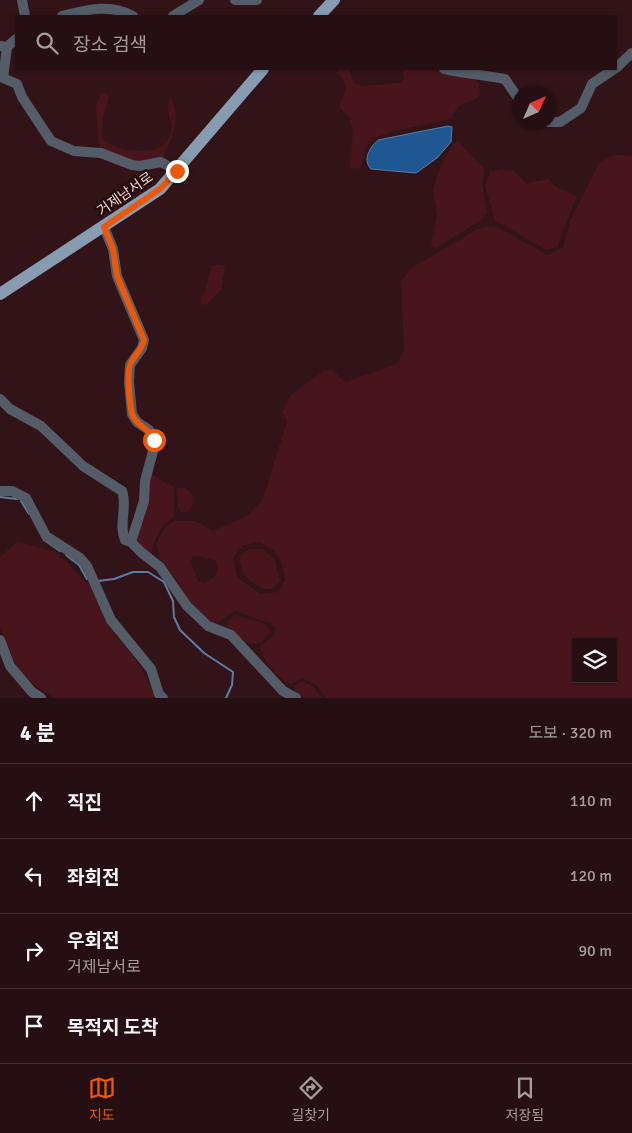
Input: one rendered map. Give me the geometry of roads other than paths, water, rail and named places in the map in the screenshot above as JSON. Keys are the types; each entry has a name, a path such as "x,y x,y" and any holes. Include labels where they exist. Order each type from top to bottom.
{"main road":[{"path":"320,15 334,0"},
{"name":"거제남서로","path":"0,294 160,189 262,70"}],"lane":[{"path":"22,0 25,15"},
{"path":"175,15 199,0"},
{"path":"235,0 246,2 257,0"},
{"path":"67,15 102,8 120,10 131,15"},
{"path":"15,40 4,46 2,78 17,84 22,98 51,141 56,145 74,151 101,154 132,165 140,166 161,162 177,171"},
{"path":"617,66 632,53"},
{"path":"448,70 506,79 512,88"},
{"path":"557,122 560,122 581,108 592,84 612,70"},
{"path":"104,227 113,249 117,276 144,340 142,348 130,365 132,414 137,422 149,430 155,444 145,482 144,501 131,542"},
{"path":"0,399 10,409 40,426 83,466 122,491 124,508 121,533 125,540 131,542 142,554 160,567 187,606 208,626 230,635 283,690 296,698"},
{"path":"0,491 12,491 26,498 46,536 80,558 95,582 111,620 151,670 159,694 163,698"},
{"path":"0,640 10,666 32,692 41,698"}],"water":[{"path":"448,126 452,127 451,142 437,158 416,173 371,169 368,165 368,154 378,140"}],"waterway":[{"path":"0,497 17,499"},
{"path":"21,501 29,514"},
{"path":"44,540 60,551"},
{"path":"66,555 79,565 87,579"},
{"path":"98,581 114,579 133,572 148,572 164,582 173,601 174,617 180,630 204,653 233,672 232,685 226,698"}]}
